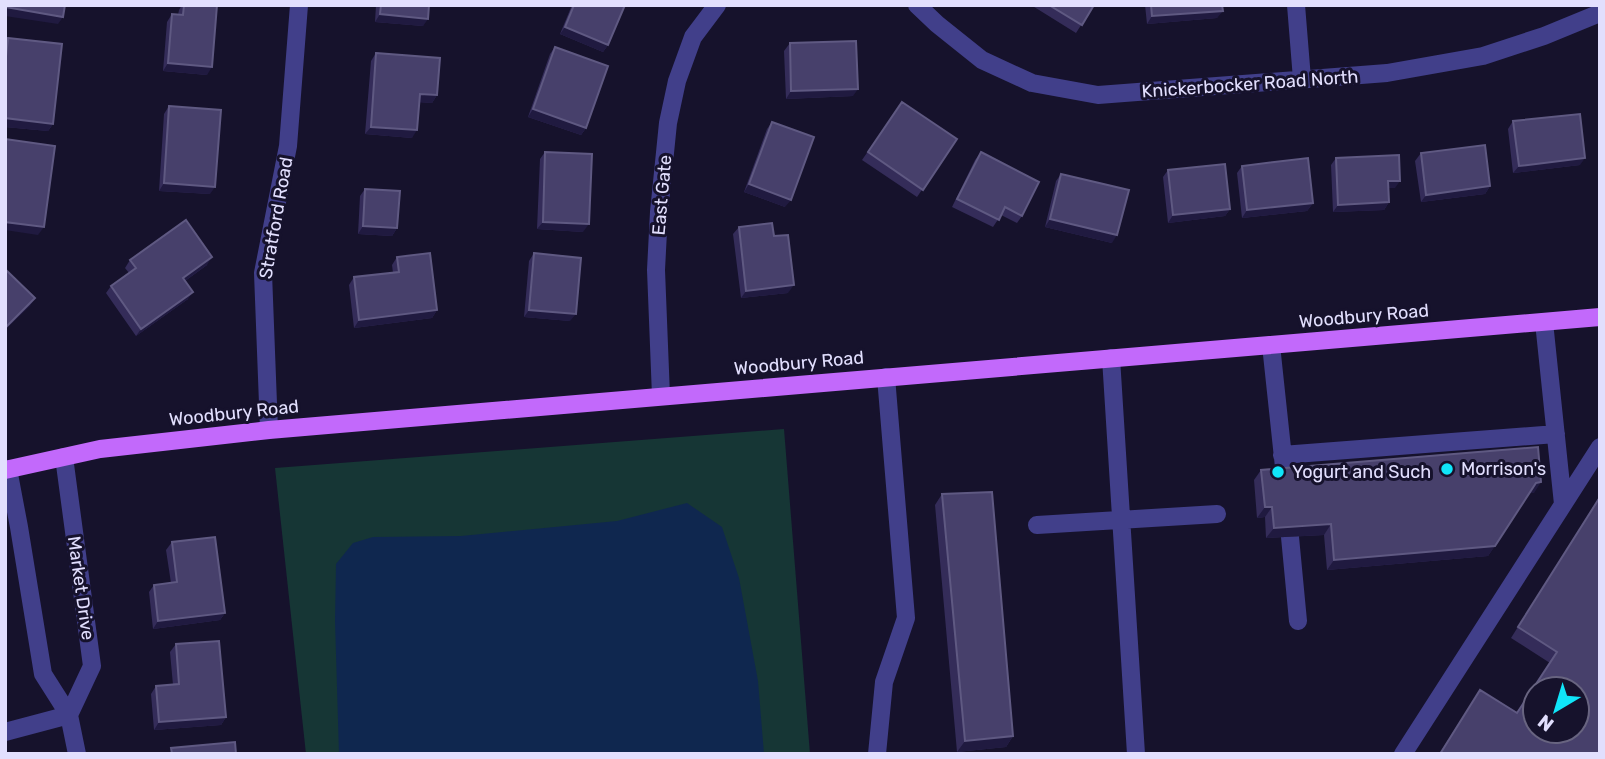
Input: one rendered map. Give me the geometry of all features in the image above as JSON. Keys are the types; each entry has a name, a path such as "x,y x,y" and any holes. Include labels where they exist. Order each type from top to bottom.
{"main road":[{"name":"Woodbury Road","path":"6,470 100,449 268,430 1600,317"}],"street":[{"name":"Stratford Road","path":"268,430 263,273 288,146 299,5"},
{"name":"East Gate","path":"661,396 656,270 668,123 677,81 693,37 716,5"},
{"name":"Knickerbocker Road North","path":"917,5 982,60 1032,83 1098,96 1387,73 1483,56 1544,36 1600,13"},
{"path":"1296,5 1302,79"},
{"path":"1544,322 1563,504"},
{"path":"1271,345 1284,478"},
{"path":"1111,358 1136,754"},
{"path":"877,754 884,682 906,618 886,377"},
{"path":"1282,455 1556,434"},
{"path":"1404,754 1600,447"},
{"name":"Market Drive","path":"64,457 92,666 69,715"},
{"path":"6,470 19,527 43,674 69,715 77,754"},
{"path":"1037,525 1217,514"},
{"path":"1290,537 1298,621"},
{"path":"5,732 69,715"}],"green space":[{"path":"784,429 810,754 306,754 275,468"}],"water":[{"path":"687,503 722,527 739,578 758,681 764,754 339,754 336,564 353,543 373,537 461,536 617,521"}],"building":[{"path":"5,5 65,5 63,17"},
{"path":"184,5 217,5 212,67 168,63 172,14 183,15"},
{"path":"381,5 429,5 428,19 380,14"},
{"path":"574,5 625,5 608,45 565,27"},
{"path":"1049,5 1094,5 1082,25"},
{"path":"1151,5 1222,5 1223,11 1152,16"},
{"path":"8,38 62,44 53,124 5,118"},
{"path":"856,41 858,89 791,91 790,43"},
{"path":"555,47 608,66 586,128 533,109"},
{"path":"376,53 440,58 437,95 420,94 417,130 371,127"},
{"path":"902,102 957,139 923,190 868,152"},
{"path":"169,106 221,110 215,187 164,183"},
{"path":"1580,114 1585,158 1519,166 1513,121"},
{"path":"772,122 814,137 791,200 749,184"},
{"path":"5,139 55,146 44,227 5,222"},
{"path":"1485,145 1490,186 1426,195 1421,153"},
{"path":"545,152 592,154 589,224 543,222"},
{"path":"981,152 1039,182 1022,216 1005,207 999,220 957,199"},
{"path":"1399,155 1400,181 1388,181 1389,202 1338,205 1336,158"},
{"path":"1308,158 1313,203 1247,210 1242,166"},
{"path":"1225,164 1230,209 1173,215 1168,170"},
{"path":"1061,174 1129,190 1117,235 1050,219"},
{"path":"365,189 400,191 397,228 363,226"},
{"path":"186,220 212,257 183,278 193,292 141,329 111,286 136,268 130,260"},
{"path":"772,223 774,236 788,235 794,285 746,291 739,227"},
{"path":"430,253 437,310 359,320 354,277 399,272 397,257"},
{"path":"534,253 581,258 576,314 529,310"},
{"path":"5,269 35,298 5,328"},
{"path":"1538,447 1541,482 1536,483 1495,546 1334,560 1331,524 1274,528 1272,507 1265,507 1261,470"},
{"path":"992,492 1013,736 965,741 942,494"},
{"path":"1600,497 1600,754 1440,754 1480,690 1517,713 1521,707 1521,745 1591,745 1591,675 1542,675 1557,652 1518,627"},
{"path":"215,537 225,613 158,621 154,585 177,582 172,542"},
{"path":"219,641 226,717 159,722 156,686 179,684 176,644"},
{"path":"235,742 236,754 172,754 171,748"}],"place":[{"name":"Morrison's","path":"1447,469"},
{"name":"Yogurt and Such","path":"1278,472"}]}
